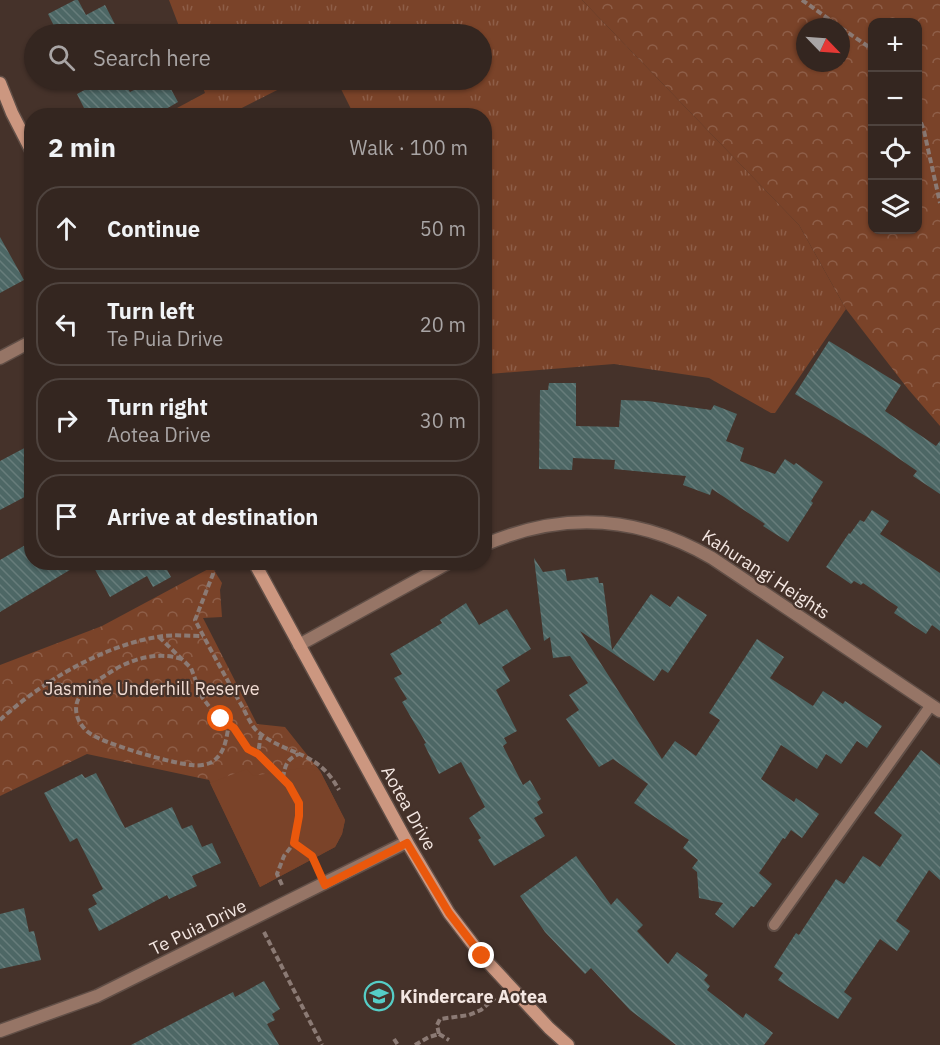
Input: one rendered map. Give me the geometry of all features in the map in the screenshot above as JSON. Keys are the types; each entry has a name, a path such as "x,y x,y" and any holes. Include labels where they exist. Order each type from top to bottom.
{"street":[{"path":"0,83 24,136"},
{"path":"0,358 24,345"},
{"name":"Kahurangi Heights","path":"492,541 513,532 551,524 585,522 622,524 659,533 688,544 712,558 936,708"},
{"name":"Aotea Drive","path":"258,570 407,843 449,913 482,956 568,1045"},
{"path":"299,645 435,570"},
{"name":"Te Puia Drive","path":"0,1031 97,996 407,843"}],"lane":[{"path":"774,925 936,708"}],"path":[{"path":"802,0 827,18"},
{"path":"850,34 868,46"},
{"path":"922,125 940,203"},
{"path":"212,570 195,620 255,728 261,734 324,768 339,790"},
{"path":"0,720 21,700 47,683 123,646 158,636 203,636"},
{"path":"158,636 191,668 202,696 211,709 234,728 248,749 258,754 289,785 299,803 294,843 284,856 277,874 290,902"},
{"path":"182,659 171,655 134,660 113,670 80,696 75,710 80,723 89,734 120,747 192,766 208,764 220,756 225,746 229,724"},
{"path":"47,683 68,686 83,692"},
{"path":"258,754 261,734"},
{"path":"283,779 285,766 290,758 299,754"},
{"path":"294,843 312,856 325,885"},
{"path":"257,918 322,1045"},
{"path":"449,1041 439,1034 437,1025 440,1019 469,1015 481,1010 510,986"},
{"path":"415,1045 439,1034"},
{"path":"394,1039 398,1045"}],"green space":[{"path":"169,0 582,0 799,225 846,309 775,413 771,413 709,378 614,364 492,374 492,108 350,108 342,90 492,90 492,24 178,24"},
{"path":"582,0 940,0 940,426 846,309 799,225"},
{"path":"204,90 277,90 242,108 177,108 205,93"},
{"name":"Jasmine Underhill Reserve","path":"206,570 214,570 222,583 220,590 222,617 203,618 257,724 285,727 320,771 345,820 342,834 335,847 260,887 209,780 87,754 0,796 0,665 102,626"},
{"path":"302,768 320,771 345,820 342,834 335,847 260,887 210,783 247,769 253,776"}],"building":[{"path":"78,0 86,15 105,5 115,24 53,24 48,14"},
{"path":"84,90 129,90 130,92 134,90 171,90 178,102 168,108 84,108 77,94"},
{"path":"0,237 24,280 0,293"},
{"path":"829,341 901,385 885,411 936,446 940,441 940,494 913,476 917,471 869,438 795,394"},
{"path":"549,383 576,383 576,426 619,427 621,400 648,401 711,410 714,405 737,414 726,441 744,448 740,461 775,474 785,459 794,465 796,463 823,482 811,501 813,503 788,542 712,489 710,495 683,485 686,476 614,469 615,460 573,458 572,470 539,469 540,390 548,390"},
{"path":"24,448 24,497 0,510 0,461"},
{"path":"872,510 889,521 880,534 940,573 940,631 932,625 926,634 894,613 898,607 863,583 861,585 854,581 851,584 826,567 849,533 860,520 864,522"},
{"path":"24,546 24,570 70,570 0,612 0,560"},
{"path":"534,558 543,572 565,569 567,581 598,577 599,583 603,583 612,650 651,594 670,607 678,596 707,615 668,673 662,669 654,681 580,631 662,759 675,741 696,756 720,720 709,713 757,639 784,657 770,678 813,706 823,691 843,704 845,701 882,726 867,748 857,741 841,764 826,754 817,769 781,745 761,779 794,802 796,798 819,814 802,838 791,830 785,839 783,838 759,873 772,884 733,928 715,914 723,903 699,898 697,872 692,868 698,860 683,848 689,840 634,803 648,784 613,759 599,767 566,719 579,710 569,695 588,683 570,656 553,658 550,637 544,641"},
{"path":"95,570 167,570 171,577 153,587 147,576 110,597"},
{"path":"466,603 479,625 507,609 531,649 502,667 510,681 496,690 517,731 504,738 507,743 503,746 523,785 530,780 541,799 537,802 543,813 534,818 545,836 494,866 478,840 481,838 469,818 485,807 461,762 439,774 424,744 426,743 402,702 407,699 394,678 402,674 390,654 442,623 440,620"},
{"path":"921,750 940,765 940,880 929,870 896,921 910,931 897,951 880,939 844,992 852,998 838,1019 778,980 783,973 774,967 796,933 799,935 836,879 844,884 863,856 880,867 902,835 874,813"},
{"path":"96,773 125,828 172,807 182,829 192,825 202,847 212,843 221,863 192,876 197,886 169,899 167,895 99,931 88,909 97,904 92,895 103,889 77,838 70,842 44,793 82,774 85,778"},
{"path":"576,856 611,905 617,898 643,925 637,931 668,964 677,952 708,975 704,980 710,986 707,990 743,1018 746,1013 773,1033 764,1045 676,1045 630,1010 591,968 585,974 545,932 520,896"},
{"path":"24,908 29,932 34,931 41,960 0,969 0,914"},
{"path":"264,981 280,1009 272,1014 275,1020 267,1024 279,1045 131,1045 233,992 235,997"}],"place":[{"name":"Kindercare Aotea","path":"379,996"}],"route":[{"path":"221,719 234,728 248,749 258,754 289,785 299,803 294,843 312,856 325,885 407,843 449,913 482,956"}]}
